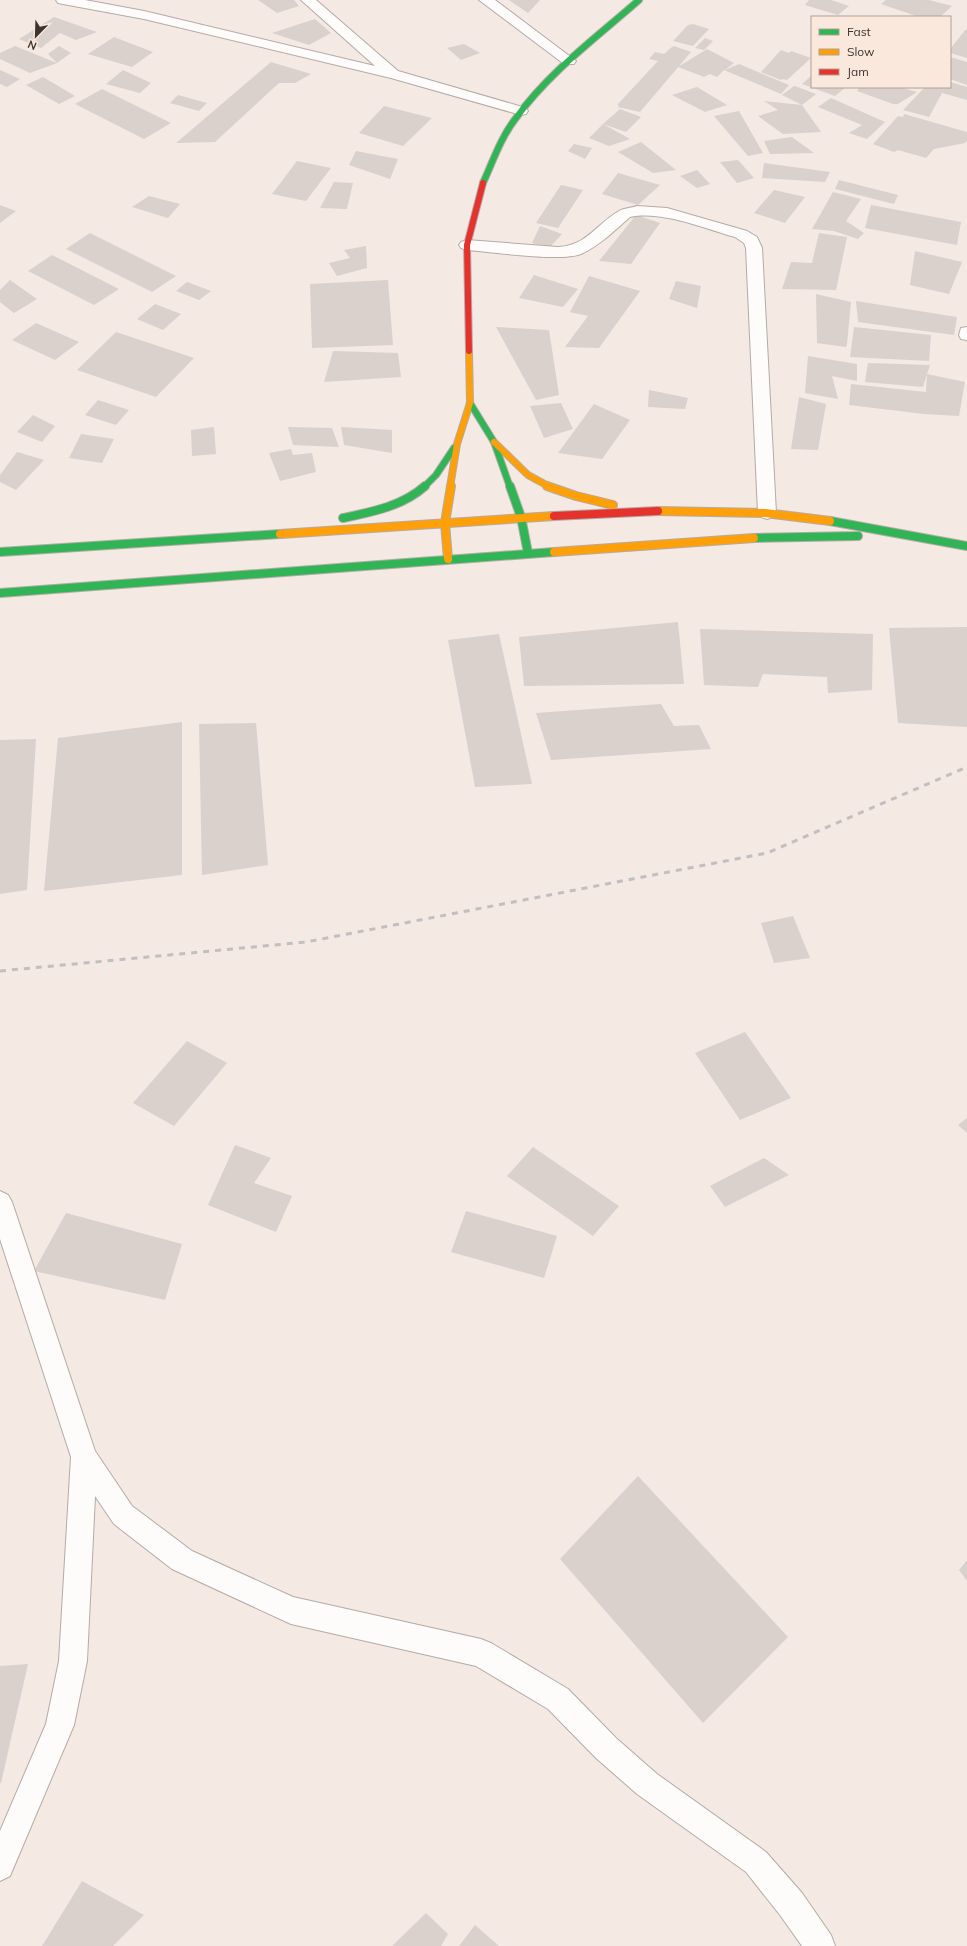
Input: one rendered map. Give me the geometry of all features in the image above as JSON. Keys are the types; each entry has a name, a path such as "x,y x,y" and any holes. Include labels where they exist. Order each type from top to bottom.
{"main road":[{"path":"448,559 445,523 457,444 470,403 467,245 480,189 501,143 521,111 569,61 639,0"},
{"path":"470,403 494,442 521,517 528,553"},
{"path":"494,442 517,464 541,483 596,502 646,510"},
{"path":"278,533 378,510 412,496 432,480 457,444"},
{"path":"0,552 646,510 767,513 847,523 925,540 967,546"},
{"path":"0,593 735,538 856,536 925,540"}],"street":[{"path":"63,0 144,15 395,75 521,111"},
{"path":"308,0 395,75"},
{"path":"486,0 569,61"},
{"path":"467,245 558,252 574,251 585,246 625,214 648,211 667,213 741,234 751,240 754,248 767,513"},
{"path":"0,1202 84,1457 123,1516 182,1560 292,1610 481,1653 558,1699 606,1748 647,1784 756,1862 791,1904 820,1946"},
{"path":"0,1866 60,1725 73,1661 84,1457"}],"building":[{"path":"258,0 294,0 299,6 277,13"},
{"path":"509,0 540,0 528,13"},
{"path":"809,0 831,0 849,6 838,15 805,5"},
{"path":"886,0 929,0 952,6 941,16 916,16 881,4"},
{"path":"54,17 97,32 76,40 60,33 41,48 19,39"},
{"path":"315,19 331,33 309,45 272,33"},
{"path":"693,24 709,29 693,46 673,41 688,25"},
{"path":"967,28 967,58 951,53 951,48"},
{"path":"114,37 153,52 132,67 88,54"},
{"path":"705,38 713,41 704,50 695,48"},
{"path":"464,44 480,53 461,60 447,48"},
{"path":"15,46 57,63 30,73 0,59 0,53"},
{"path":"59,46 71,53 57,63 48,54"},
{"path":"674,46 691,52 640,112 618,107 619,105 617,105 658,61 649,59 655,52 664,54"},
{"path":"707,49 734,63 725,70 739,64 789,85 781,94 724,70 717,77 710,74 704,77 678,67"},
{"path":"781,50 789,53 791,51 811,58 787,80 781,80 761,72"},
{"path":"951,57 967,62 967,85 951,79"},
{"path":"271,62 311,74 295,83 279,83 215,142 176,143"},
{"path":"0,70 20,79 7,87 0,84"},
{"path":"123,70 151,83 140,93 106,84"},
{"path":"811,76 811,87 802,84"},
{"path":"43,77 75,96 59,104 26,85"},
{"path":"951,82 967,87 967,100 942,93 929,117 903,110 924,88 951,88"},
{"path":"794,86 816,94 802,105 782,95"},
{"path":"697,87 727,105 705,112 672,95"},
{"path":"813,88 845,88 835,96"},
{"path":"859,88 903,88 917,92 898,104 893,104 857,91"},
{"path":"102,89 171,123 144,139 75,104"},
{"path":"178,95 207,103 199,111 170,103"},
{"path":"831,98 885,122 867,139 849,133 862,125 818,107"},
{"path":"764,101 802,105 821,132 783,134 758,116 778,110"},
{"path":"384,106 432,118 403,146 359,133"},
{"path":"620,109 641,117 626,132 603,124"},
{"path":"739,111 763,153 748,156 714,116"},
{"path":"904,114 967,132 967,141 965,143 934,149 926,158 898,150 894,152 873,144 898,116 903,117"},
{"path":"603,124 630,139 609,146 589,138"},
{"path":"792,137 814,153 770,154 764,141"},
{"path":"641,142 676,170 653,173 618,152"},
{"path":"574,144 592,148 585,159 568,151"},
{"path":"356,151 398,159 390,179 349,165"},
{"path":"738,160 754,178 737,183 720,162"},
{"path":"297,161 331,168 306,201 272,194"},
{"path":"764,163 830,172 825,182 762,178"},
{"path":"697,170 710,184 697,188 680,176"},
{"path":"618,173 660,185 638,205 602,194"},
{"path":"839,180 898,195 894,204 835,189"},
{"path":"334,182 353,183 347,209 320,208"},
{"path":"561,185 583,190 558,228 536,223"},
{"path":"774,190 805,197 785,223 754,213"},
{"path":"833,192 861,199 846,221 864,233 858,239 834,231 812,229"},
{"path":"149,196 180,204 168,218 132,207"},
{"path":"0,205 16,211 0,223"},
{"path":"871,205 961,222 957,245 865,228"},
{"path":"636,215 660,223 631,264 599,261"},
{"path":"540,226 562,234 549,248 532,243"},
{"path":"90,233 176,276 152,292 66,249"},
{"path":"819,233 847,237 836,290 782,289 791,262 812,263"},
{"path":"366,246 367,268 337,276 329,263 350,258 344,250"},
{"path":"915,251 962,262 949,294 910,285"},
{"path":"52,255 119,289 94,305 28,271"},
{"path":"534,275 578,289 563,307 519,298"},
{"path":"589,276 640,291 599,348 565,347 588,316 570,312"},
{"path":"10,280 37,299 14,313 0,302 0,290"},
{"path":"388,280 393,345 312,348 310,284"},
{"path":"676,281 701,286 697,308 669,299"},
{"path":"187,282 211,291 199,300 176,291"},
{"path":"816,294 851,302 846,347 817,343"},
{"path":"856,301 957,317 954,335 858,322"},
{"path":"155,304 181,314 163,330 137,319"},
{"path":"36,323 79,342 55,360 12,340"},
{"path":"496,327 549,330 559,395 536,400"},
{"path":"854,327 931,335 929,361 850,357"},
{"path":"116,332 194,358 156,397 77,370"},
{"path":"333,351 398,353 401,377 324,382"},
{"path":"808,356 857,364 857,381 832,376 838,399 805,393"},
{"path":"868,363 930,365 923,387 865,382"},
{"path":"927,374 965,382 959,416 924,414 849,405 851,384 926,392"},
{"path":"649,390 688,398 685,409 648,407"},
{"path":"799,397 826,404 818,450 791,449"},
{"path":"98,400 129,410 116,425 85,415"},
{"path":"561,403 573,429 544,438 530,406"},
{"path":"594,404 630,420 602,459 558,453"},
{"path":"33,415 55,426 42,442 17,432"},
{"path":"214,427 216,454 192,456 191,430"},
{"path":"288,427 332,428 339,447 293,445"},
{"path":"341,427 392,430 392,453 344,445"},
{"path":"81,434 114,439 102,463 69,458"},
{"path":"291,449 293,455 312,453 316,472 280,481 269,453"},
{"path":"17,452 44,460 16,490 0,482 0,475"},
{"path":"678,622 684,684 524,686 519,637"},
{"path":"967,627 967,727 898,723 889,628"},
{"path":"700,629 873,634 872,690 828,693 827,677 763,674 758,687 704,685"},
{"path":"499,634 532,784 475,787 448,640"},
{"path":"661,704 674,726 699,725 711,749 551,760 536,713"},
{"path":"182,722 182,875 44,891 58,738"},
{"path":"256,723 268,865 202,875 199,724"},
{"path":"36,739 27,890 0,894 0,740"},
{"path":"793,916 810,958 774,963 761,923"},
{"path":"745,1032 791,1098 740,1120 695,1053"},
{"path":"187,1041 227,1063 174,1126 133,1103"},
{"path":"967,1118 967,1133 958,1125"},
{"path":"235,1145 271,1158 254,1183 292,1196 276,1232 208,1205"},
{"path":"533,1147 619,1206 593,1236 507,1176"},
{"path":"764,1158 789,1175 725,1207 710,1186"},
{"path":"466,1211 557,1236 544,1278 451,1252"},
{"path":"66,1213 182,1244 165,1300 34,1271"},
{"path":"638,1476 788,1637 703,1723 560,1559"},
{"path":"967,1560 967,1581 959,1570"},
{"path":"28,1664 1,1783 0,1783 0,1666"},
{"path":"82,1881 144,1915 113,1946 42,1946"},
{"path":"426,1913 448,1934 441,1946 392,1946"},
{"path":"475,1925 499,1946 459,1946"}],"railway":[{"path":"0,971 306,942 767,853 967,767"}],"traffic: fast":[{"path":"483,183 495,154 510,127 522,110 563,66 639,0"},
{"path":"470,403 494,442 521,517 528,553"},
{"path":"343,518 379,509 414,495 433,479 454,448"},
{"path":"830,521 967,546"},
{"path":"0,552 280,534"},
{"path":"754,538 858,536"},
{"path":"0,593 554,552"}],"traffic: slow":[{"path":"448,559 445,523 457,444 470,403 469,351"},
{"path":"494,442 522,470 541,483 576,496 613,505"},
{"path":"658,511 765,513 830,521"},
{"path":"280,534 554,516"},
{"path":"554,552 754,538"}],"traffic: jam":[{"path":"469,351 467,245 483,183"},
{"path":"554,516 658,511"}]}
